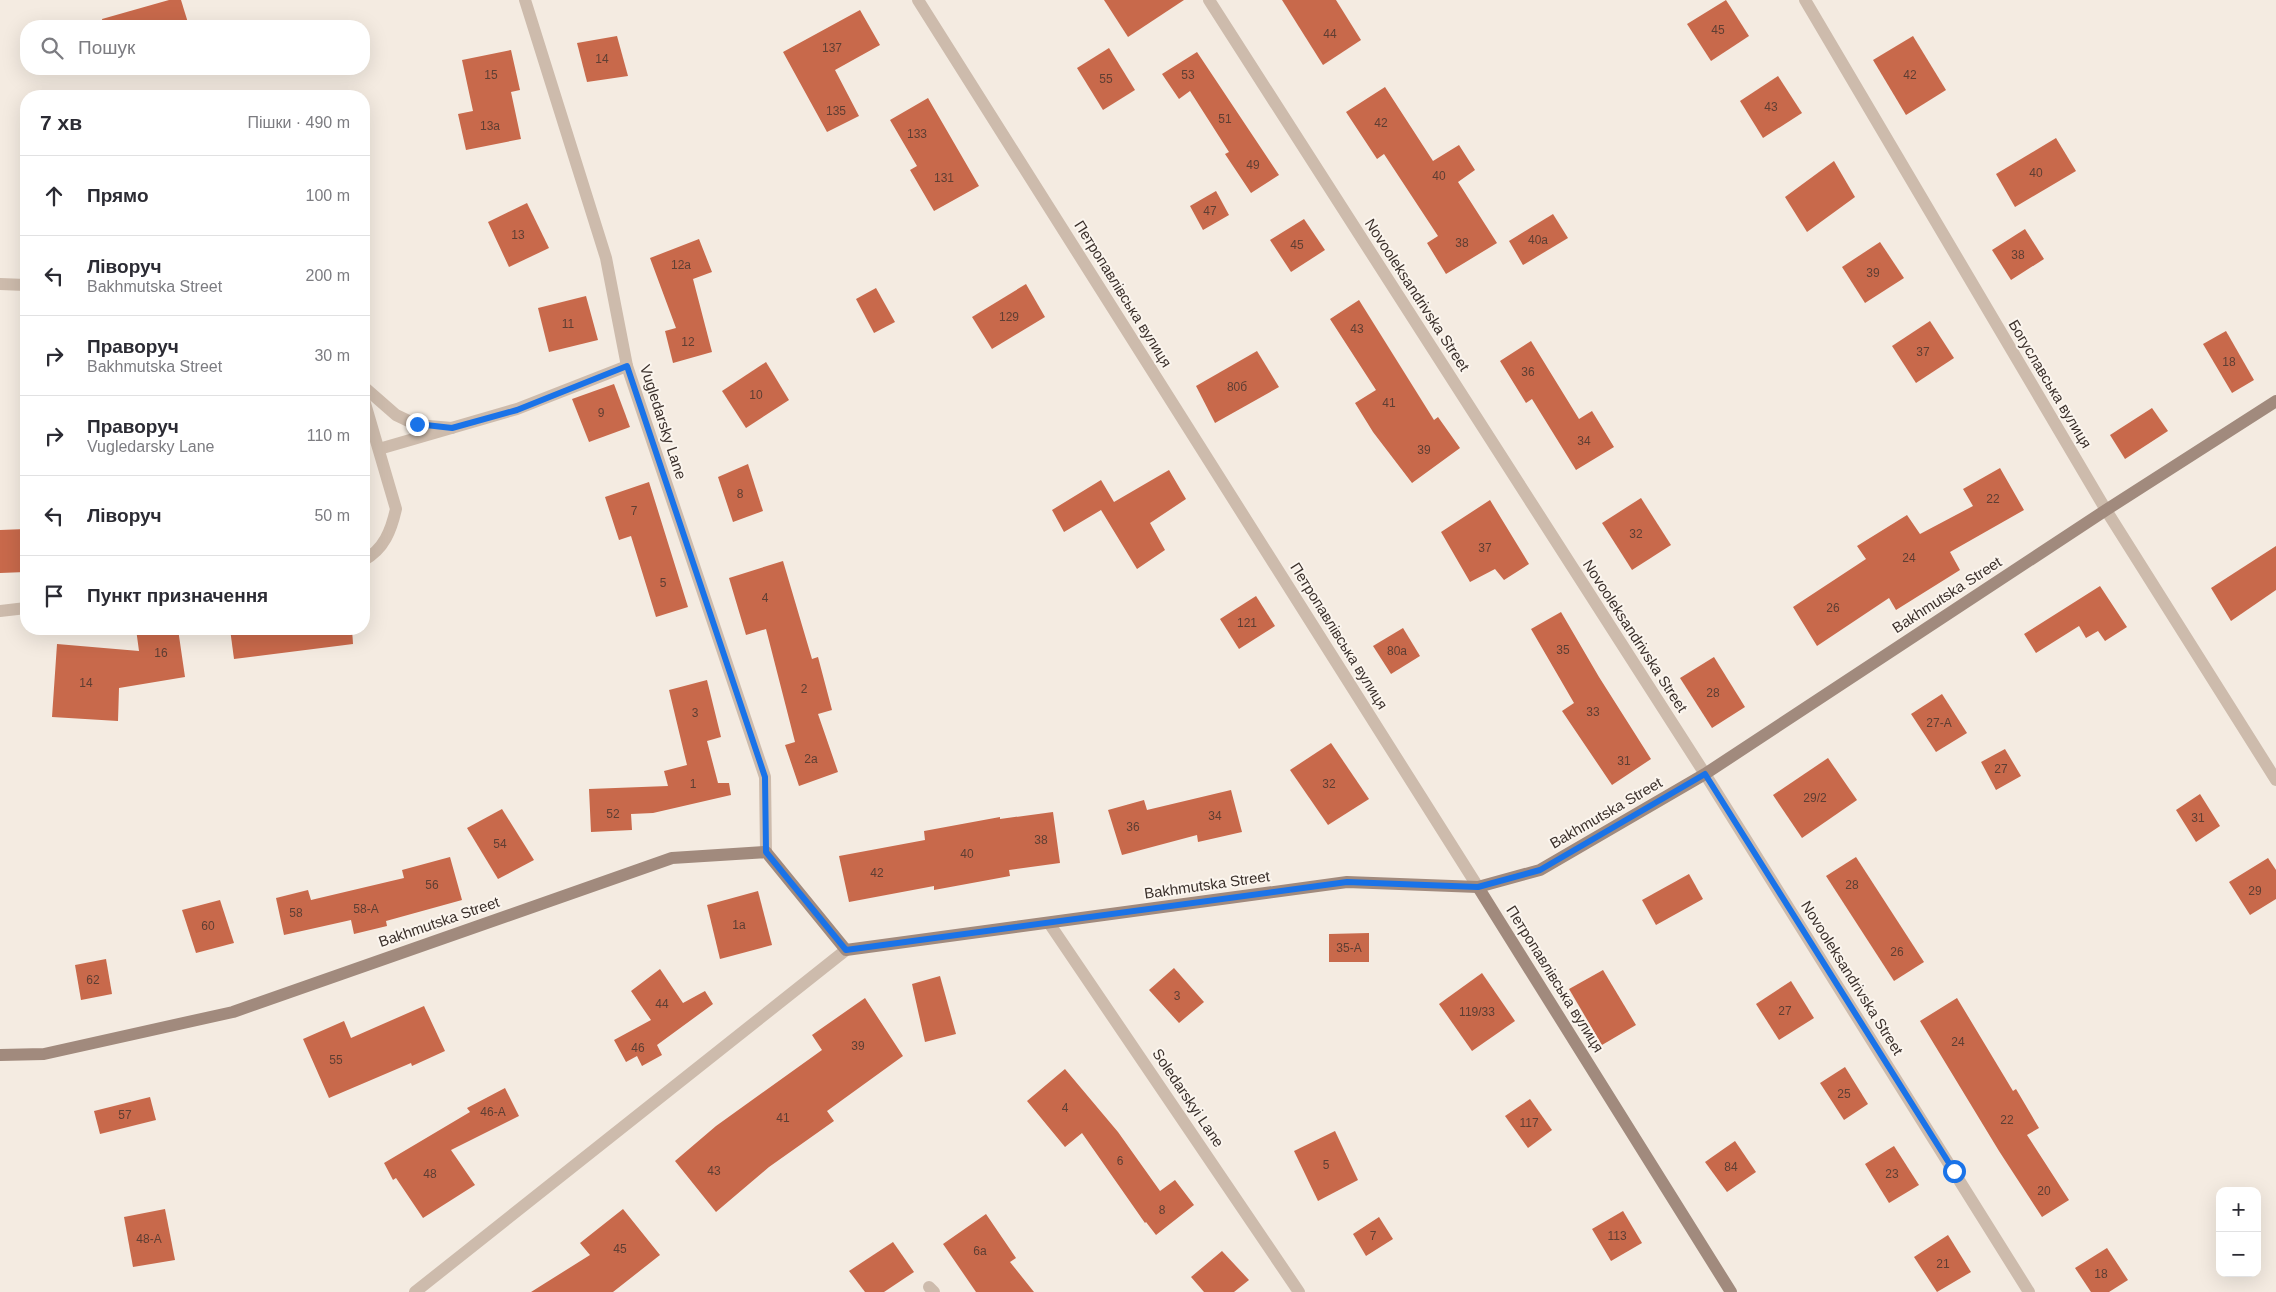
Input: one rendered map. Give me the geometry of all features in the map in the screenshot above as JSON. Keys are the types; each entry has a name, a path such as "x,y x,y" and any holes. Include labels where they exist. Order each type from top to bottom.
{"street":[{"name":"Vugledarsky Lane","path":"525,0 606,258 627,366 765,777 766,852"},
{"name":"Петропавлівська вулиця","path":"918,0 1478,887 1730,1292"},
{"name":"Novooleksandrivska Street","path":"1209,0 1705,774 2030,1292"},
{"name":"Богуславська вулиця","path":"1805,0 2106,510 2276,780"},
{"path":"0,284 20,285"},
{"path":"379,449 517,410 627,366"},
{"path":"370,392 396,415 417,424 452,428"},
{"name":"Bakhmutska Street","path":"846,950 1347,882 1478,887 1540,870 1705,774 2106,510 2276,401"},
{"path":"370,420 396,509 392,527 384,543 370,555"},
{"path":"0,612 20,609"},
{"path":"415,1292 846,950 766,852"},
{"name":"Bakhmutska Street","path":"0,1055 44,1054 233,1012 672,858 766,852"},
{"name":"Soledarskyi Lane","path":"1049,923 1299,1292"}],"building":[{"path":"169,0 181,0 187,20 102,20"},
{"path":"1104,0 1184,0 1128,37"},
{"path":"1282,0 1336,0 1361,40 1323,65"},
{"path":"1726,0 1749,36 1711,61 1687,24"},
{"path":"860,10 880,45 835,70 859,116 827,132 783,52"},
{"path":"617,36 628,76 587,82 577,43"},
{"path":"1913,36 1946,90 1906,115 1873,60"},
{"path":"1109,48 1135,90 1103,110 1077,68"},
{"path":"511,50 520,90 511,92 521,139 466,150 458,114 473,111 462,60"},
{"path":"1197,52 1279,175 1251,193 1225,154 1229,152 1190,91 1179,99 1162,74"},
{"path":"1778,76 1802,113 1763,138 1740,101"},
{"path":"1385,87 1433,161 1459,145 1475,170 1458,182 1497,243 1446,274 1427,243 1438,236 1384,154 1377,159 1346,112"},
{"path":"928,98 979,186 934,211 910,170 917,166 890,120"},
{"path":"2056,138 2076,171 2015,207 1996,174"},
{"path":"1834,161 1855,197 1807,232 1785,197"},
{"path":"1216,191 1229,215 1203,230 1190,206"},
{"path":"527,203 549,248 509,267 488,222"},
{"path":"1553,214 1568,238 1523,265 1509,241"},
{"path":"1304,219 1325,250 1291,272 1270,240"},
{"path":"2025,229 2044,259 2011,280 1992,250"},
{"path":"699,239 712,272 693,279 712,352 673,363 665,331 676,328 650,258"},
{"path":"1880,242 1904,278 1865,303 1842,267"},
{"path":"1026,284 1045,317 992,349 972,317"},
{"path":"876,288 895,322 874,333 856,299"},
{"path":"586,296 598,340 549,352 538,308"},
{"path":"1359,300 1434,420 1438,417 1460,448 1412,483 1373,432 1355,403 1376,390 1330,319"},
{"path":"1930,321 1954,358 1916,383 1892,346"},
{"path":"2226,331 2254,380 2232,393 2203,344"},
{"path":"1531,341 1579,419 1592,411 1614,447 1576,470 1532,399 1526,403 1500,361"},
{"path":"1257,351 1279,387 1215,423 1196,386"},
{"path":"766,362 789,400 746,428 722,391"},
{"path":"614,384 630,427 589,442 572,399"},
{"path":"2152,408 2168,431 2125,459 2110,435"},
{"path":"748,464 763,511 733,522 718,477"},
{"path":"2000,468 2024,510 1950,552 1960,570 1896,610 1889,598 1817,646 1793,607 1866,559 1857,546 1907,515 1920,534 1973,506 1963,489"},
{"path":"1169,470 1186,499 1150,523 1165,550 1137,569 1101,510 1064,532 1052,510 1101,480 1114,502"},
{"path":"649,482 688,607 656,617 631,536 619,540 605,497"},
{"path":"1641,498 1671,545 1632,570 1602,523"},
{"path":"1490,500 1529,564 1504,580 1495,569 1470,582 1441,532"},
{"path":"20,529 20,572 0,573 0,530"},
{"path":"2276,546 2276,590 2231,621 2211,588"},
{"path":"783,561 812,659 818,657 832,710 818,714 838,772 799,786 785,745 795,742 766,629 746,635 729,578"},
{"path":"2100,586 2127,627 2105,641 2098,631 2086,638 2079,626 2036,653 2024,634"},
{"path":"1256,596 1275,626 1239,649 1220,619"},
{"path":"1561,612 1599,677 1651,759 1612,785 1562,711 1574,703 1531,629"},
{"path":"1403,628 1420,656 1391,674 1373,646"},
{"path":"137,635 179,635 185,677 119,688 118,721 52,717 57,644 139,651"},
{"path":"231,635 352,635 353,644 234,659"},
{"path":"1714,657 1745,707 1712,728 1680,678"},
{"path":"707,680 721,737 707,741 718,783 729,783 731,795 653,813 631,814 632,830 591,832 589,789 668,786 664,771 687,765 669,690"},
{"path":"1942,694 1967,733 1936,752 1911,714"},
{"path":"1331,743 1369,799 1328,825 1290,770"},
{"path":"2005,749 2021,776 1996,790 1981,762"},
{"path":"1828,758 1857,800 1802,838 1773,795"},
{"path":"1231,790 1242,832 1198,842 1197,835 1122,855 1108,810 1144,800 1147,810"},
{"path":"2200,794 2220,826 2196,842 2176,810"},
{"path":"502,809 534,860 498,879 467,828"},
{"path":"1053,812 1060,863 1009,870 1010,876 934,890 934,886 849,902 839,856 925,840 924,831 1000,817 1000,819"},
{"path":"450,857 462,900 386,921 387,926 354,934 351,920 284,935 276,898 308,890 311,900 404,878 402,870"},
{"path":"1856,857 1924,962 1894,981 1826,876"},
{"path":"2268,858 2276,870 2276,899 2250,915 2229,882"},
{"path":"1689,874 1703,899 1656,925 1642,900"},
{"path":"758,891 772,945 720,959 707,905"},
{"path":"220,900 234,943 196,953 182,910"},
{"path":"1369,933 1369,962 1329,962 1329,934"},
{"path":"106,959 112,994 81,1000 75,965"},
{"path":"1174,968 1204,1002 1179,1023 1149,990"},
{"path":"660,969 683,1003 705,991 713,1004 657,1045 662,1055 642,1066 637,1056 626,1062 614,1040 651,1020 631,991"},
{"path":"1603,970 1636,1025 1602,1045 1569,989"},
{"path":"1482,973 1515,1021 1472,1051 1439,1004"},
{"path":"940,976 956,1034 925,1042 912,984"},
{"path":"1791,981 1814,1018 1779,1040 1756,1004"},
{"path":"865,998 903,1056 827,1111 834,1121 769,1167 716,1212 675,1161 716,1126 822,1050 812,1035"},
{"path":"1957,998 2013,1091 2016,1089 2039,1128 2027,1135 2069,1200 2042,1217 1999,1151 1920,1021"},
{"path":"424,1006 445,1051 412,1066 411,1063 329,1098 303,1039 344,1021 351,1038"},
{"path":"1845,1067 1868,1104 1844,1120 1820,1083"},
{"path":"1065,1069 1118,1132 1160,1191 1175,1180 1194,1205 1156,1235 1145,1223 1082,1133 1065,1147 1027,1101"},
{"path":"505,1088 519,1116 451,1150 475,1185 423,1218 396,1178 393,1180 384,1163 470,1112 467,1108"},
{"path":"150,1097 156,1120 100,1134 94,1111"},
{"path":"1530,1099 1552,1130 1528,1148 1505,1116"},
{"path":"1335,1131 1358,1180 1318,1201 1294,1151"},
{"path":"1735,1141 1756,1172 1727,1192 1705,1162"},
{"path":"1894,1146 1919,1185 1889,1203 1865,1164"},
{"path":"165,1209 175,1260 133,1267 124,1217"},
{"path":"623,1209 660,1255 613,1292 531,1292 590,1255 580,1243"},
{"path":"1623,1211 1642,1243 1611,1261 1592,1229"},
{"path":"986,1214 1016,1258 1010,1262 1034,1292 976,1292 943,1244"},
{"path":"1379,1217 1393,1239 1366,1256 1353,1234"},
{"path":"1948,1235 1971,1272 1937,1292 1914,1257"},
{"path":"893,1242 914,1272 884,1292 865,1292 849,1271"},
{"path":"2107,1248 2128,1280 2109,1292 2091,1292 2075,1268"},
{"path":"1222,1251 1249,1280 1234,1292 1204,1292 1191,1277"}],"route":[{"path":"417,424 452,428 517,410 627,366 765,777 766,852 846,950 1347,882 1478,887 1540,870 1705,774 1954,1171"}]}
